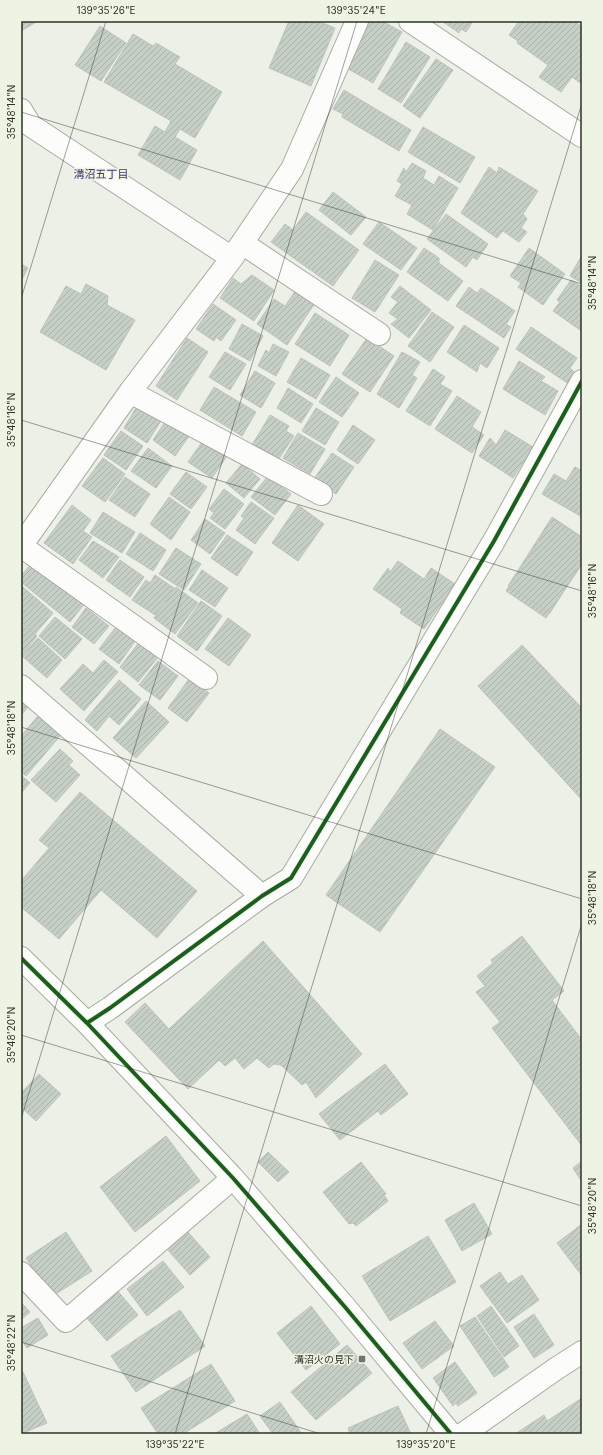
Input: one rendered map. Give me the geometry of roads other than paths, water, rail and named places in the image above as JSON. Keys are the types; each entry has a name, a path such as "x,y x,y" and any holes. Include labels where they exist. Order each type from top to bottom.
{"street":[{"path":"206,678 21,546 130,392 237,250 292,169 357,21"},
{"path":"410,21 582,136"},
{"path":"21,110 30,125 379,334"},
{"path":"87,1023 110,1008 262,896 291,878 494,541 582,381"},
{"path":"130,392 322,494"},
{"path":"21,686 262,896"},
{"path":"21,958 87,1023 233,1178 345,1307 451,1434"},
{"path":"21,1273 66,1321 233,1178"},
{"path":"464,1434 582,1352"}],"place":[{"name":"溝沼火の見下","path":"362,1359"}],"district":[{"name":"溝沼五丁目","path":"101,174"}]}
